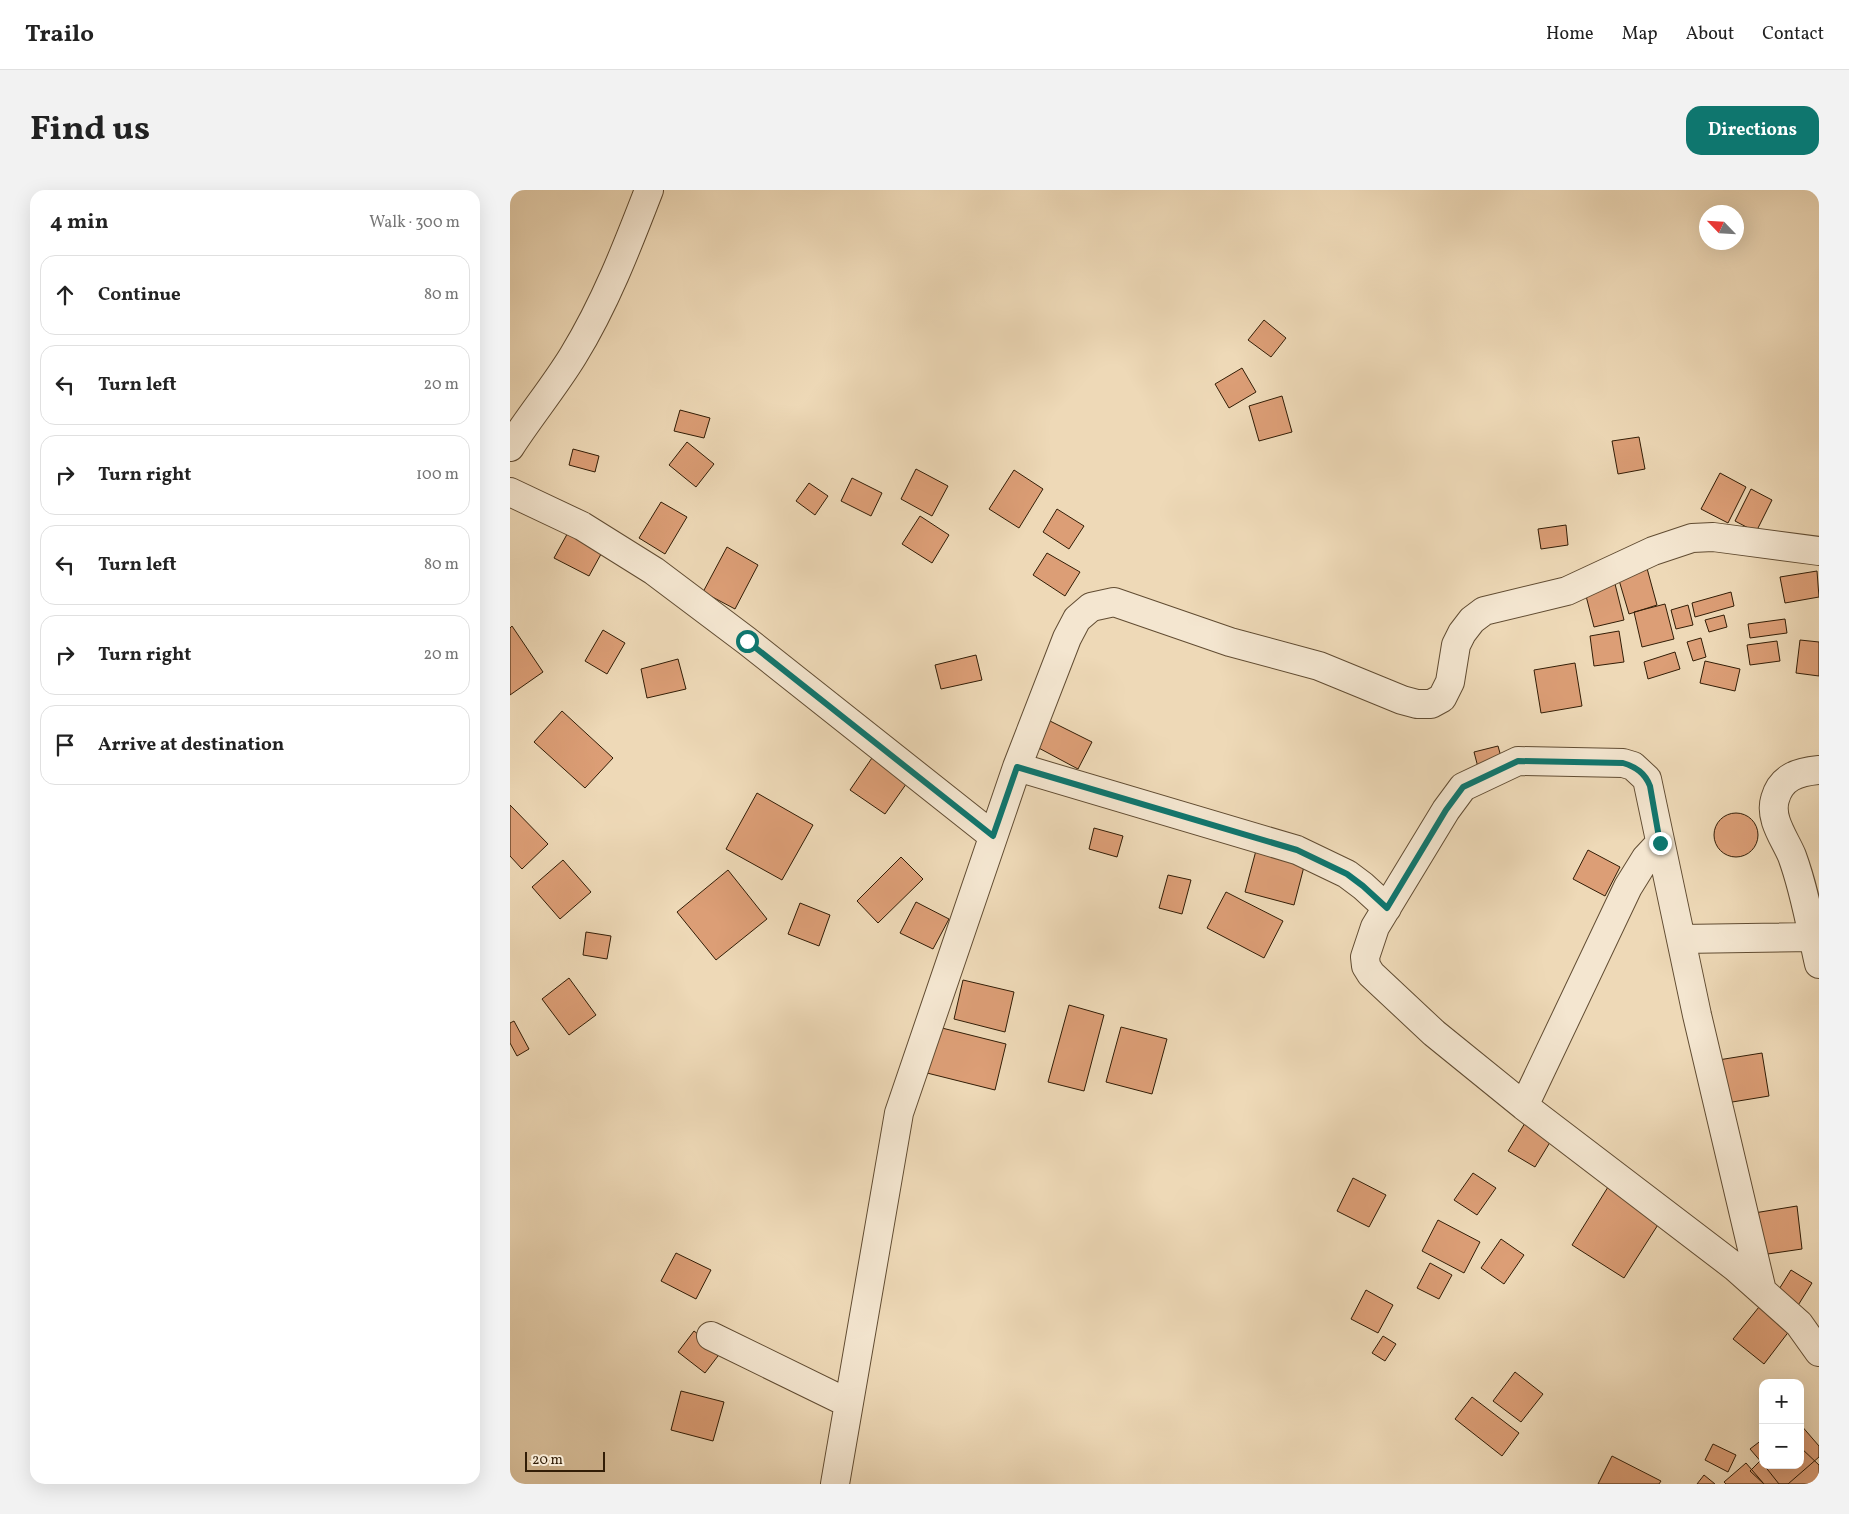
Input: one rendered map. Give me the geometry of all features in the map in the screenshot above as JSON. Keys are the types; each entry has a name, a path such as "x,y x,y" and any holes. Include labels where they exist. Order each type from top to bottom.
{"street":[{"path":"510,447 572,358 599,311 626,252 649,190"},
{"path":"510,492 582,526 654,571 754,647 993,836"},
{"path":"835,1484 899,1113 1017,767 1067,638 1077,619 1091,607 1114,602 1230,642 1319,666 1402,700 1417,704 1431,704 1442,698 1450,682 1456,645 1462,633 1472,620 1484,611 1567,591 1653,551 1692,538 1713,538 1819,551"},
{"path":"1762,1290 1681,939 1648,778 1633,766 1623,763 1518,761 1463,787 1446,810 1375,927 1367,946 1365,957 1371,974 1434,1033 1524,1106 1735,1267 1799,1324 1819,1352"},
{"path":"1017,767 1297,850 1347,874 1387,908"},
{"path":"1819,770 1790,776 1780,787 1774,800 1776,820 1792,856 1819,964"},
{"path":"1524,1106 1628,888 1646,858 1660,843"},
{"path":"1681,939 1813,937"},
{"path":"711,1336 848,1402"}],"building":[{"path":"1264,320 1286,338 1271,357 1248,340"},
{"path":"1242,368 1256,392 1229,408 1215,384"},
{"path":"1282,396 1292,432 1259,441 1249,406"},
{"path":"680,410 710,418 704,438 674,431"},
{"path":"1639,437 1645,469 1618,474 1612,441"},
{"path":"687,442 714,464 696,487 669,465"},
{"path":"573,449 599,456 595,472 569,465"},
{"path":"916,469 948,486 932,516 901,499"},
{"path":"1014,470 1043,489 1019,528 989,509"},
{"path":"1720,473 1746,487 1728,523 1701,509"},
{"path":"852,478 882,493 871,516 841,501"},
{"path":"809,483 828,496 815,515 796,501"},
{"path":"1751,489 1772,500 1756,532 1735,521"},
{"path":"661,502 687,517 665,554 639,538"},
{"path":"1057,509 1084,526 1069,549 1043,532"},
{"path":"920,516 949,535 932,563 902,544"},
{"path":"1566,525 1568,545 1541,549 1538,529"},
{"path":"571,527 606,545 589,576 554,558"},
{"path":"727,547 758,565 735,609 703,592"},
{"path":"1047,553 1080,572 1065,596 1033,575"},
{"path":"1645,561 1657,605 1629,614 1616,570"},
{"path":"1817,571 1819,597 1785,603 1780,577"},
{"path":"1615,584 1624,620 1594,627 1585,592"},
{"path":"1731,592 1734,606 1695,617 1692,603"},
{"path":"1665,604 1674,639 1642,647 1634,612"},
{"path":"1688,605 1693,625 1676,629 1671,610"},
{"path":"1724,615 1727,627 1709,632 1705,620"},
{"path":"1785,619 1787,633 1750,638 1748,624"},
{"path":"512,626 543,672 510,695 510,628"},
{"path":"603,630 625,643 607,674 585,661"},
{"path":"1619,631 1624,662 1594,666 1590,636"},
{"path":"1701,638 1706,657 1693,661 1687,642"},
{"path":"1800,640 1819,642 1819,676 1796,673"},
{"path":"1777,641 1780,661 1750,665 1747,645"},
{"path":"1675,652 1680,669 1648,679 1644,662"},
{"path":"976,655 982,680 941,689 935,665"},
{"path":"678,659 686,689 647,698 641,669"},
{"path":"1705,661 1740,669 1735,691 1700,683"},
{"path":"1575,663 1582,706 1541,713 1534,670"},
{"path":"562,711 613,758 585,788 534,742"},
{"path":"1048,720 1092,742 1078,769 1035,746"},
{"path":"1498,746 1503,764 1479,771 1474,752"},
{"path":"874,755 909,780 885,814 850,790"},
{"path":"757,793 813,825 782,880 726,849"},
{"path":"510,805 548,844 522,869 510,856"},
{"path":"1740,813 1752,819 1757,827 1757,843 1752,851 1744,856 1732,857 1720,851 1715,843 1714,831 1720,819 1728,814"},
{"path":"1094,828 1123,836 1117,857 1089,849"},
{"path":"1258,843 1307,855 1294,905 1245,892"},
{"path":"1588,850 1620,867 1605,896 1573,879"},
{"path":"901,857 923,879 878,923 857,901"},
{"path":"563,860 591,892 560,919 532,887"},
{"path":"728,870 767,919 716,960 677,912"},
{"path":"1168,875 1191,880 1182,914 1159,908"},
{"path":"1226,892 1283,921 1264,958 1207,928"},
{"path":"916,902 949,919 933,949 900,933"},
{"path":"800,903 830,915 819,946 788,934"},
{"path":"586,932 611,936 607,959 583,955"},
{"path":"569,978 596,1015 569,1035 542,999"},
{"path":"963,980 1014,992 1005,1032 954,1019"},
{"path":"1069,1005 1104,1015 1084,1091 1048,1082"},
{"path":"514,1021 529,1049 517,1056 510,1043 510,1023"},
{"path":"938,1027 1006,1044 995,1090 927,1073"},
{"path":"1121,1027 1167,1039 1152,1094 1106,1082"},
{"path":"1762,1053 1769,1096 1720,1104 1712,1061"},
{"path":"1525,1123 1552,1139 1535,1167 1508,1151"},
{"path":"1473,1173 1496,1188 1477,1215 1454,1200"},
{"path":"1353,1178 1386,1195 1369,1227 1337,1211"},
{"path":"1608,1187 1661,1220 1624,1278 1572,1245"},
{"path":"1797,1206 1802,1249 1754,1256 1748,1214"},
{"path":"1438,1220 1480,1242 1464,1273 1422,1251"},
{"path":"1501,1239 1524,1255 1504,1284 1481,1268"},
{"path":"676,1253 711,1270 696,1299 661,1281"},
{"path":"1430,1263 1452,1275 1439,1299 1417,1288"},
{"path":"1791,1270 1812,1283 1797,1307 1776,1294"},
{"path":"1366,1290 1393,1305 1378,1333 1351,1319"},
{"path":"1759,1307 1790,1330 1764,1364 1733,1339"},
{"path":"694,1331 721,1352 705,1373 678,1352"},
{"path":"1383,1336 1396,1344 1385,1361 1372,1353"},
{"path":"1515,1372 1543,1394 1521,1422 1493,1401"},
{"path":"681,1391 724,1402 713,1441 671,1430"},
{"path":"1472,1397 1519,1433 1502,1456 1455,1419"},
{"path":"1804,1429 1819,1446 1819,1457 1788,1484 1779,1484 1767,1469 1804,1469"},
{"path":"1759,1442 1759,1459 1750,1449"},
{"path":"1713,1444 1736,1455 1728,1472 1705,1460"},
{"path":"1804,1451 1819,1465 1819,1478 1813,1484 1764,1484 1750,1471 1759,1462 1759,1469 1804,1469"},
{"path":"1612,1456 1661,1481 1659,1484 1598,1484"},
{"path":"1746,1463 1764,1484 1726,1484 1724,1482"},
{"path":"1704,1475 1715,1484 1697,1484"}],"route":[{"path":"747,641 993,836 1017,767 1297,850 1347,874 1387,908 1446,810 1463,787 1518,761 1623,763 1633,766 1648,778 1660,843"}]}
